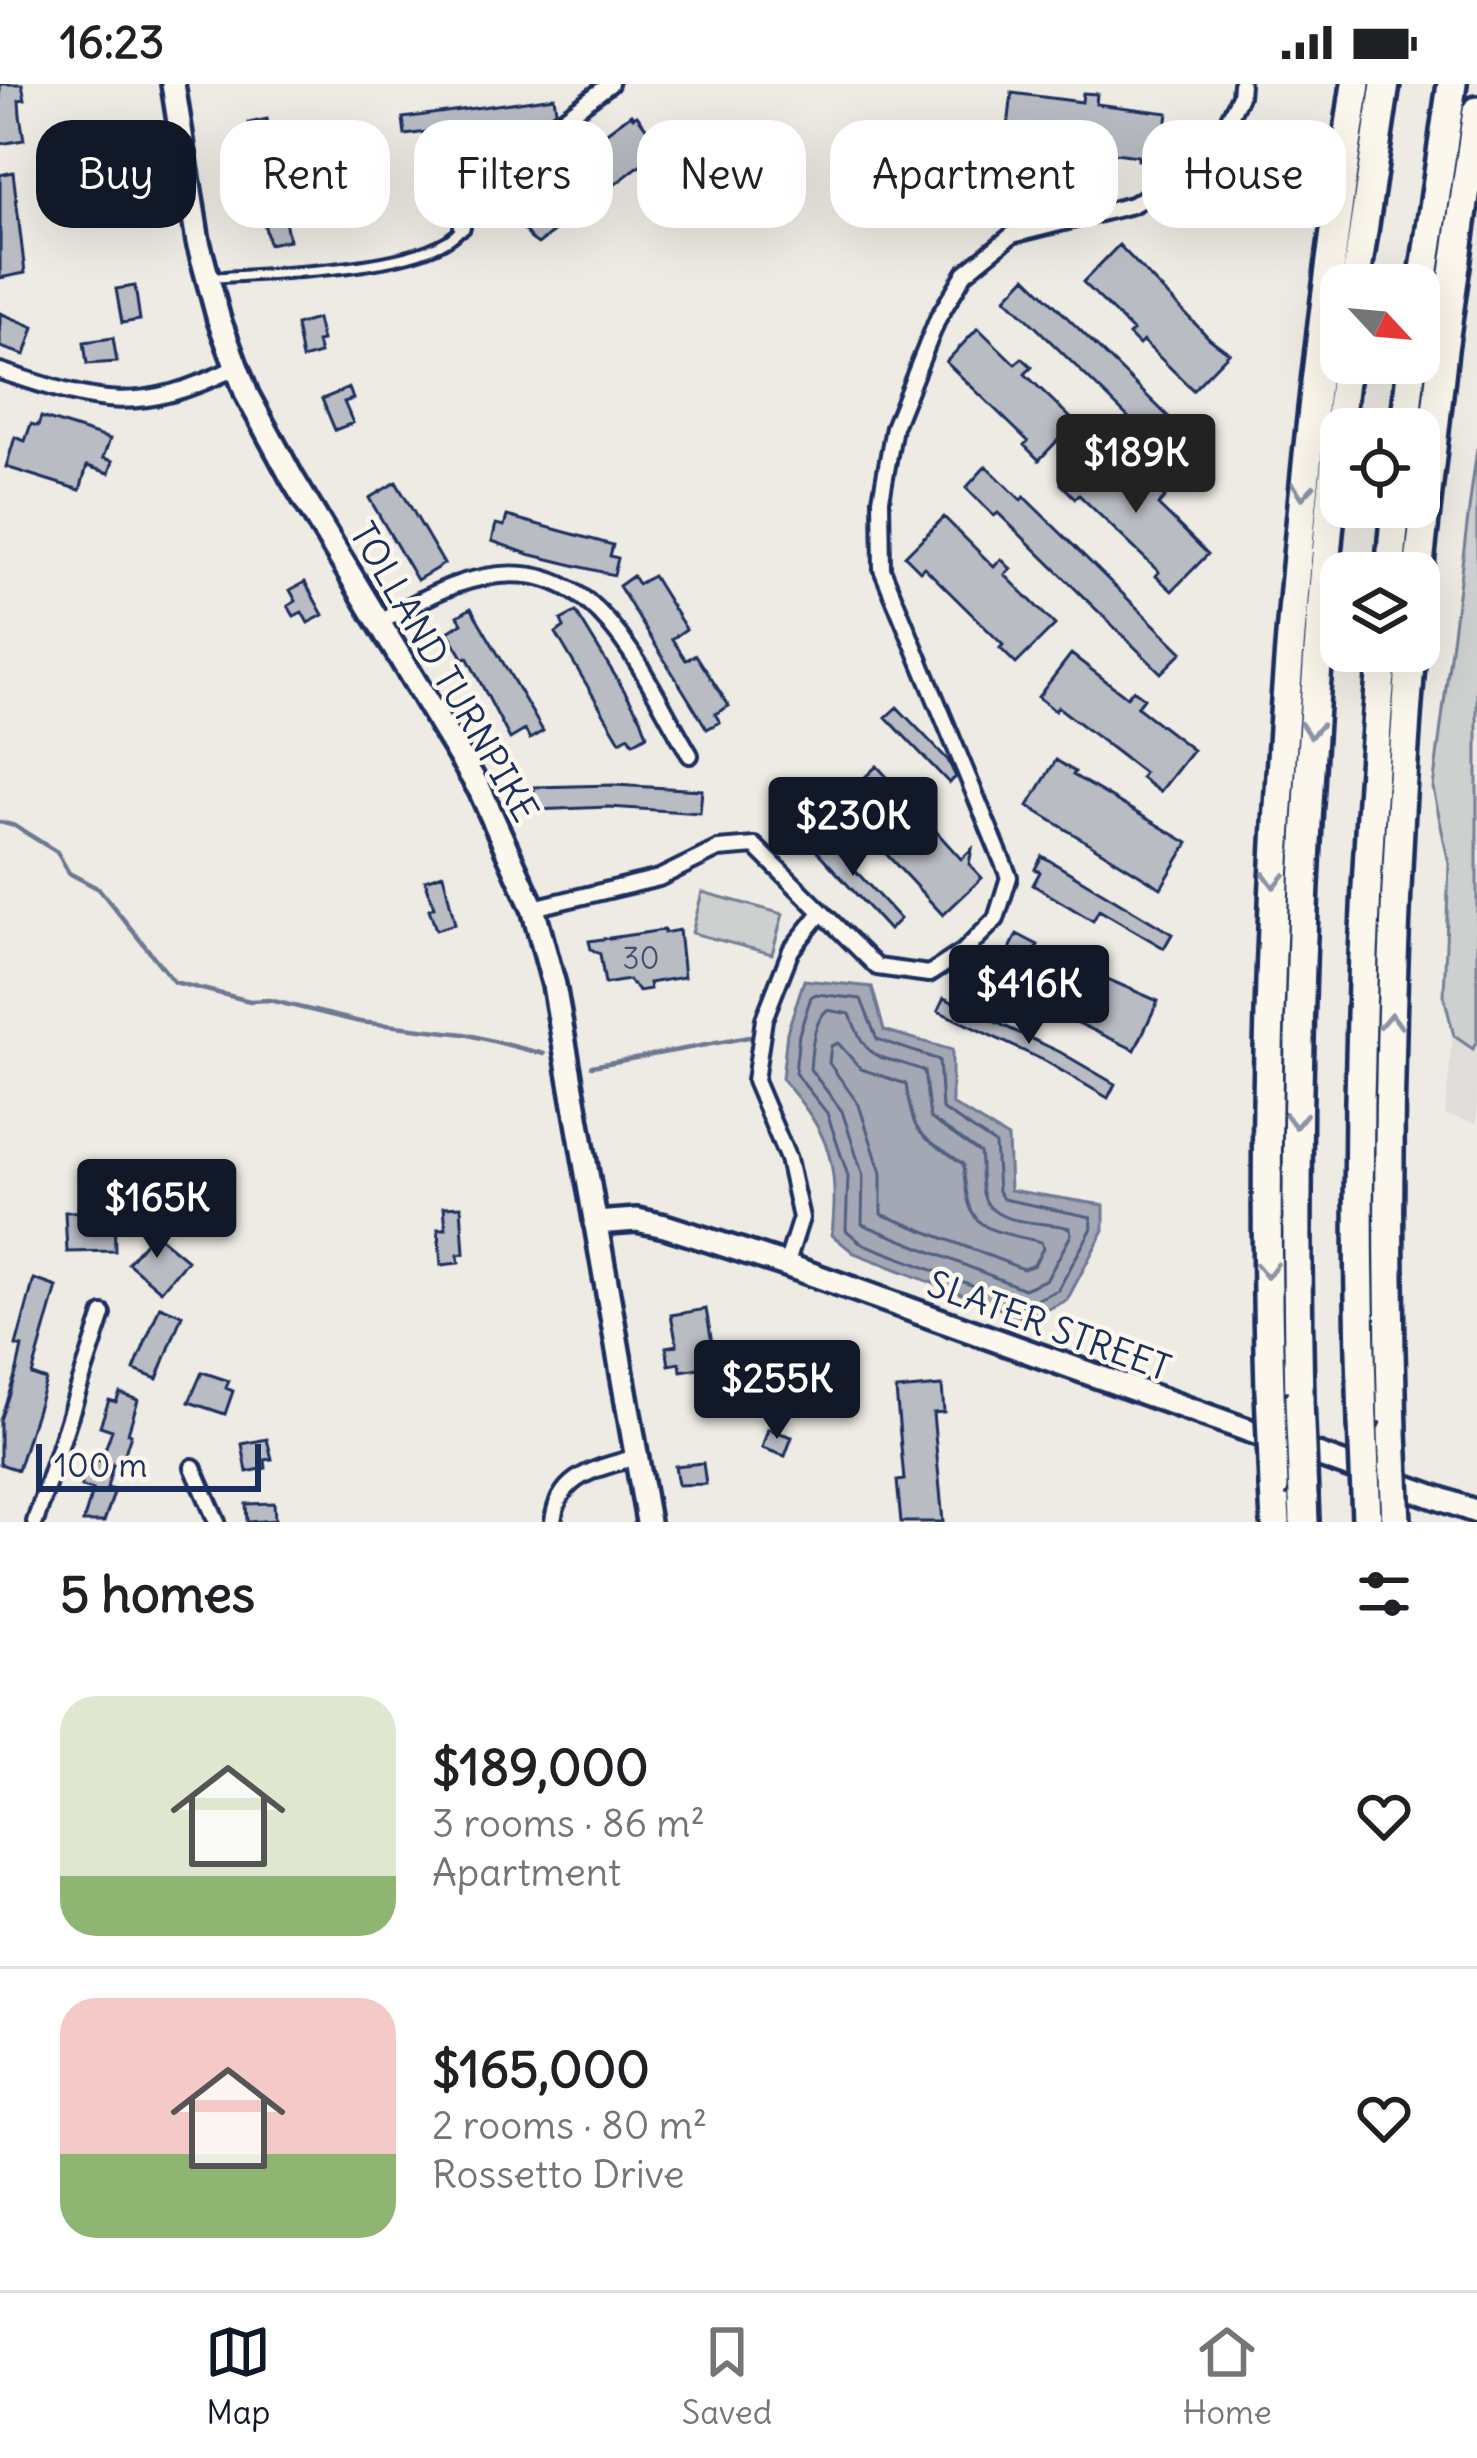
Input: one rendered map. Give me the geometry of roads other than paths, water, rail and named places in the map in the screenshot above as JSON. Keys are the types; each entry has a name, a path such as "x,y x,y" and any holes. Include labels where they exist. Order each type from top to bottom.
{"highway":[{"path":"1276,1522 1270,1390 1268,1071 1281,748 1314,387 1356,84"},
{"path":"1358,264 1385,84"},
{"path":"1426,264 1452,84"},
{"path":"1420,552 1442,350 1477,111"},
{"path":"1303,1509 1295,1112 1303,866 1320,606 1344,384"},
{"path":"1367,1520 1361,1058 1382,672"},
{"path":"1396,1522 1389,1098 1399,825 1410,672"}],"street":[{"name":"TOLLAND TURNPIKE","path":"173,84 208,279 248,395 292,478 480,790 533,908 554,985 648,1522"},
{"path":"562,120 610,84"},
{"path":"533,908 659,878 718,849 755,846 877,967 929,974 963,952 996,919 1009,878 882,569 880,499 893,427 938,318 965,273 1012,235 1132,205 1208,160 1240,96 1241,84"},
{"path":"0,371 90,399 116,401 169,395 237,367"},
{"path":"380,622 454,585 518,572 566,587 608,618 690,755"},
{"path":"786,1265 801,1218 788,1159 755,1081 770,1004 791,950 820,914"},
{"name":"SLATER STREET","path":"595,1223 637,1220 665,1226 786,1265 1477,1512"},
{"path":"35,1522 103,1313"},
{"path":"553,1522 556,1501 568,1483 636,1457"},
{"path":"193,1466 217,1522"}],"lane":[{"path":"208,279 410,258 444,245 461,228"}],"water":[{"path":"804,980 872,987 884,1030 952,1050 952,1104 1008,1138 1010,1190 1104,1205 1104,1230 1067,1300 1027,1319 854,1253 832,1235 834,1188 828,1150 811,1116 782,1079 787,1032"}],"waterway":[{"path":"0,822 57,852 69,873 99,889 174,982 360,1022 465,1034 544,1054"},
{"path":"592,1066 749,1037"}]}
